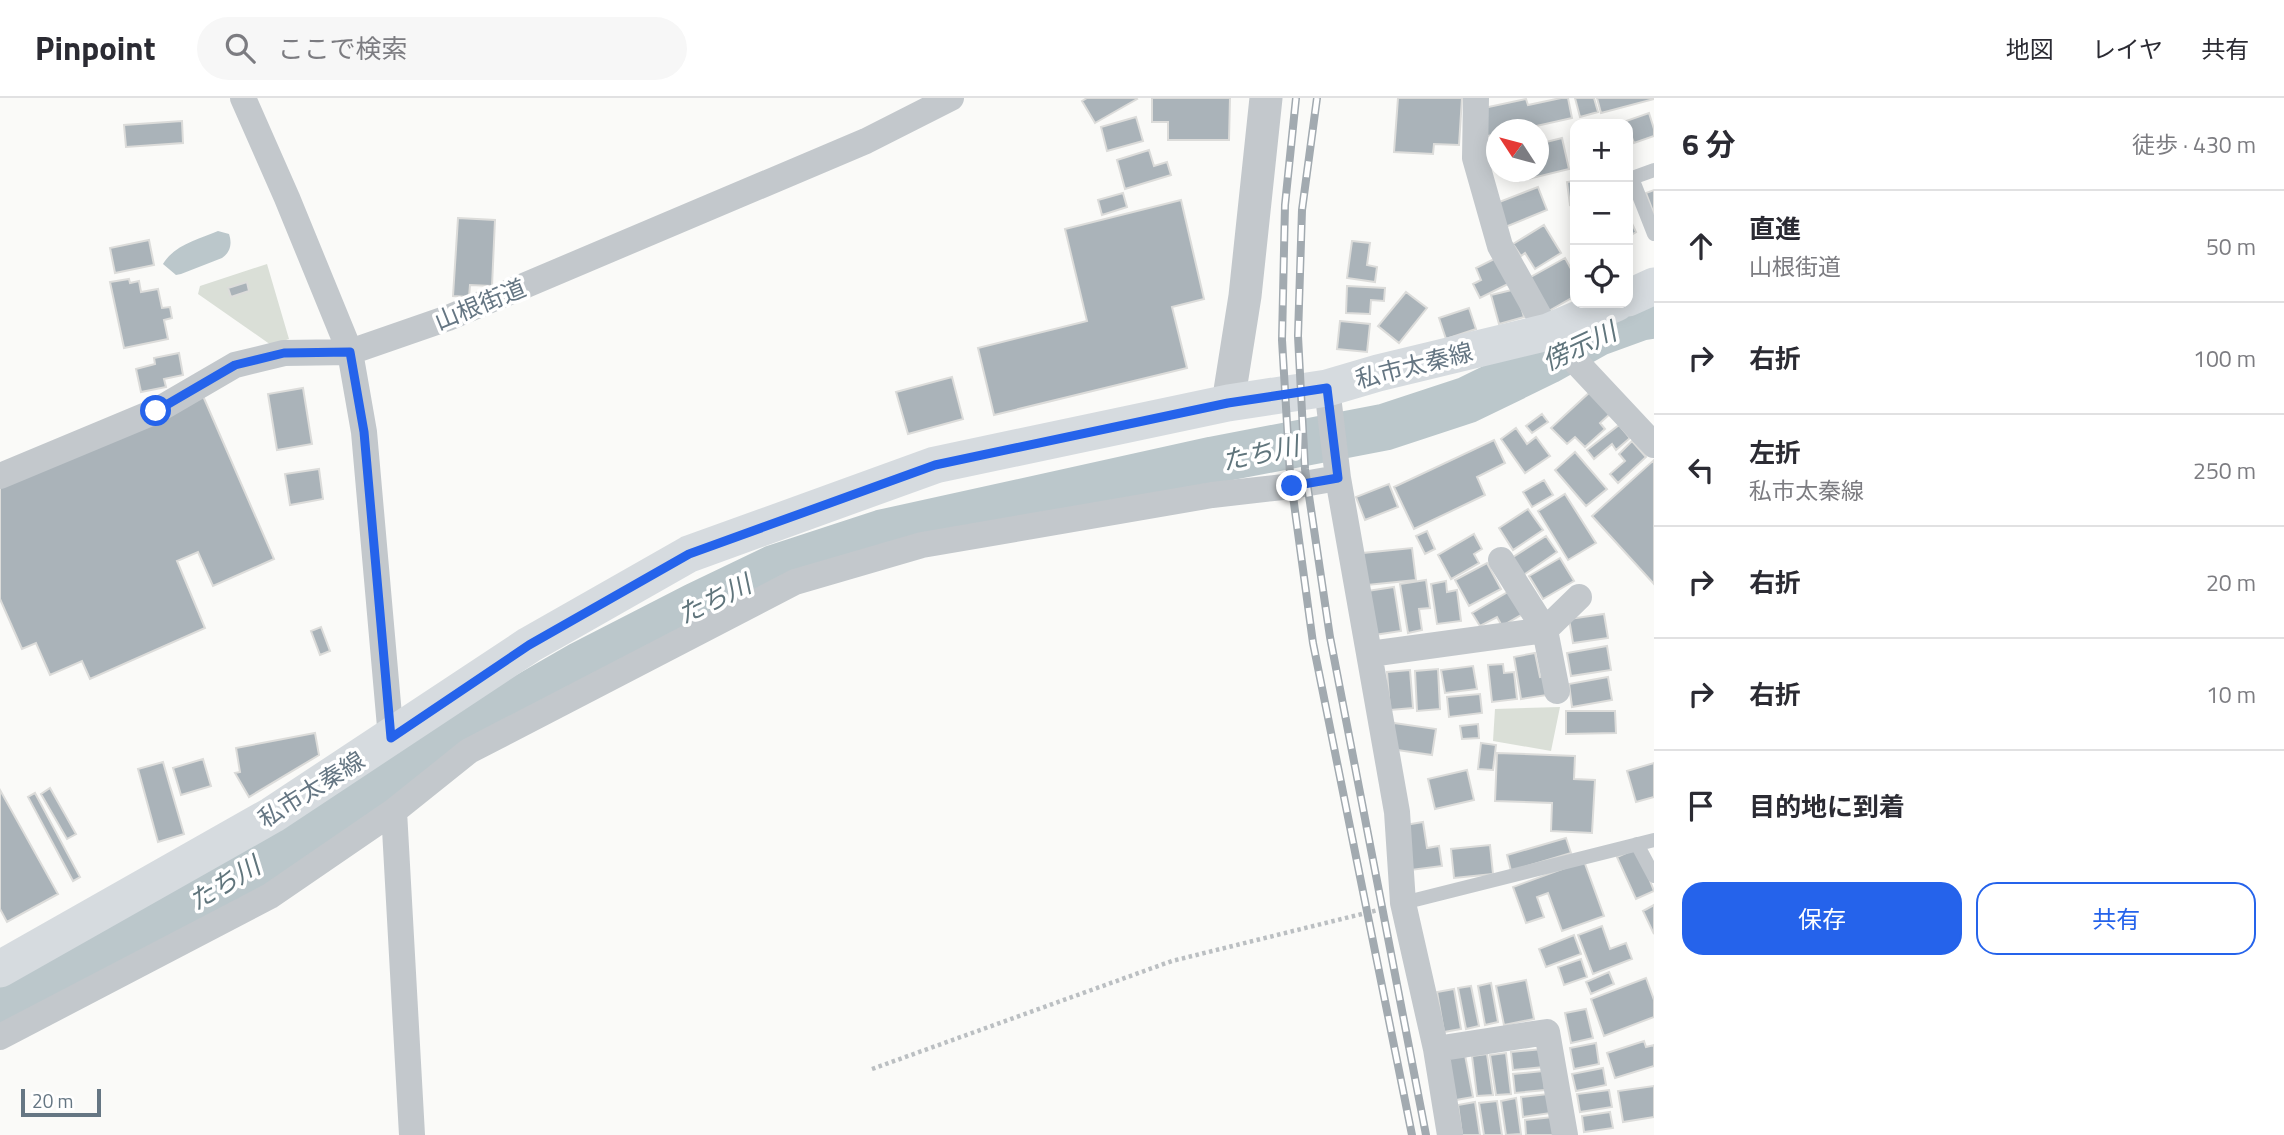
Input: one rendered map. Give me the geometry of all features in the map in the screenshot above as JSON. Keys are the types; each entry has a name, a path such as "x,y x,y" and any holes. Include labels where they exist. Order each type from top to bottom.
{"main road":[{"path":"1633,296 1654,286"},
{"name":"私市太秦線","path":"0,969 272,815 529,645 689,554 935,465 1228,403 1328,397 1378,373 1561,346 1610,308"}],"street":[{"path":"243,98 350,352 364,432 391,738"},
{"name":"山根街道","path":"0,476 156,411 235,365 284,353 350,352 448,318 866,141 951,98"},
{"path":"1228,403 1245,296 1266,98"},
{"path":"1476,98 1475,158 1500,246 1561,346 1654,445"},
{"path":"1328,397 1338,478 1397,812 1403,903 1436,1049 1450,1135"},
{"path":"0,1037 270,895 394,811 469,751 795,582 922,545 1212,495 1338,478"},
{"path":"1501,560 1545,630 1557,691"},
{"path":"1370,653 1545,630 1579,597"},
{"path":"394,811 412,1135"},
{"path":"1436,1049 1547,1032 1565,1135"}],"lane":[{"path":"1654,170 1632,178 1654,234"},
{"path":"1403,903 1654,840"},
{"path":"1637,844 1654,876"}],"path":[{"path":"872,1069 1172,961 1403,903"}],"shaded area":[{"path":"218,231 229,234 230,247 222,258 176,275 163,264 180,247"},
{"path":"267,264 289,339 271,345 198,294 200,286"},
{"path":"1560,707 1551,751 1493,741 1495,709"}],"building":[{"path":"1087,98 1137,99 1095,123 1082,101"},
{"path":"1152,98 1230,98 1229,140 1168,140 1168,122 1152,122"},
{"path":"1398,98 1462,98 1459,145 1434,144 1433,154 1394,152"},
{"path":"1568,98 1572,118 1549,123 1549,119 1486,119 1484,137 1479,109 1526,99 1528,105"},
{"path":"1575,98 1594,98 1598,112 1580,117"},
{"path":"1597,98 1654,98 1654,99 1601,113"},
{"path":"1649,113 1654,136 1634,143 1632,119"},
{"path":"1136,117 1143,141 1107,151 1101,127"},
{"path":"182,121 183,143 126,147 124,125"},
{"path":"1562,138 1569,169 1549,174 1549,141"},
{"path":"1149,150 1154,166 1167,162 1171,175 1125,189 1117,160"},
{"path":"1567,182 1570,182 1570,205"},
{"path":"1538,187 1547,210 1503,228 1494,204"},
{"path":"1654,190 1654,214 1646,193"},
{"path":"1123,193 1127,207 1102,215 1098,200"},
{"path":"1181,200 1204,299 1172,307 1187,368 994,415 978,348 1087,321 1065,229"},
{"path":"458,218 495,220 492,286 470,285 469,297 453,296"},
{"path":"1544,225 1561,253 1535,269 1525,253 1521,256 1513,244"},
{"path":"149,240 154,265 115,273 110,248"},
{"path":"1352,241 1370,243 1367,265 1377,267 1375,282 1347,278"},
{"path":"1498,257 1510,283 1480,298 1473,284 1481,280 1476,268"},
{"path":"1565,258 1570,267 1570,299 1547,312 1529,278"},
{"path":"129,279 130,283 139,281 141,292 158,289 162,308 170,307 172,318 164,320 168,339 124,348 110,282"},
{"path":"247,282 249,291 231,297 228,288"},
{"path":"1347,286 1385,288 1384,301 1371,300 1370,314 1346,313"},
{"path":"1516,289 1524,317 1499,324 1491,295"},
{"path":"1406,292 1427,308 1399,343 1378,326"},
{"path":"1469,308 1476,329 1446,339 1439,318"},
{"path":"1340,321 1370,324 1367,352 1337,349"},
{"path":"179,353 183,375 164,379 166,387 141,392 136,369 155,364 154,358"},
{"path":"952,377 963,419 908,434 896,392"},
{"path":"303,388 312,444 277,450 268,394"},
{"path":"1591,391 1611,413 1600,423 1605,429 1585,447 1575,437 1567,444 1551,428"},
{"path":"203,396 274,559 213,586 198,552 177,561 205,628 90,679 82,661 50,675 36,643 22,649 0,599 0,485"},
{"path":"1542,414 1548,422 1532,433 1526,426"},
{"path":"1619,425 1630,438 1616,450 1612,444 1594,459 1587,450"},
{"path":"1516,428 1527,444 1536,437 1550,456 1525,473 1501,439"},
{"path":"1494,440 1505,463 1477,477 1485,495 1414,529 1394,487"},
{"path":"1632,441 1646,457 1618,483 1610,474 1625,461 1619,454"},
{"path":"1575,452 1607,489 1586,506 1555,470"},
{"path":"1654,460 1654,584 1592,516"},
{"path":"319,469 323,499 290,505 285,474"},
{"path":"1544,480 1553,495 1532,507 1523,492"},
{"path":"1389,484 1398,507 1365,520 1356,497"},
{"path":"1565,494 1596,543 1568,560 1538,511"},
{"path":"1528,509 1543,530 1513,550 1499,528"},
{"path":"1427,531 1435,549 1425,554 1416,536"},
{"path":"1474,534 1482,549 1474,554 1479,563 1451,579 1438,555"},
{"path":"1546,536 1557,552 1522,576 1510,559"},
{"path":"1412,548 1416,580 1367,585 1363,553"},
{"path":"1560,558 1574,581 1543,599 1529,576"},
{"path":"1487,563 1501,589 1469,606 1455,580"},
{"path":"1426,580 1430,608 1419,609 1422,630 1408,633 1400,584"},
{"path":"1446,581 1447,592 1457,590 1461,621 1437,624 1431,584"},
{"path":"1394,587 1401,631 1374,635 1367,591"},
{"path":"1513,589 1526,612 1502,626 1497,617 1480,626 1472,613"},
{"path":"1604,614 1608,638 1573,643 1569,619"},
{"path":"321,627 330,651 320,655 311,631"},
{"path":"1607,646 1611,670 1571,676 1567,653"},
{"path":"1535,653 1540,677 1544,676 1547,695 1521,699 1514,657"},
{"path":"1503,664 1504,673 1514,672 1517,699 1492,702 1488,665"},
{"path":"1473,666 1477,689 1445,693 1441,670"},
{"path":"1438,669 1440,709 1417,711 1415,671"},
{"path":"1410,670 1413,708 1390,710 1387,672"},
{"path":"1608,677 1612,700 1572,707 1569,684"},
{"path":"1480,694 1482,713 1449,717 1447,697"},
{"path":"1566,711 1615,711 1616,733 1566,734"},
{"path":"1394,723 1436,729 1432,755 1390,749"},
{"path":"1478,724 1479,738 1462,739 1460,726"},
{"path":"315,733 319,755 249,797 235,773 240,772 236,748"},
{"path":"1481,743 1496,745 1493,770 1478,769"},
{"path":"1497,753 1575,756 1574,779 1595,780 1592,833 1551,831 1552,803 1495,801"},
{"path":"203,759 211,786 181,795 173,768"},
{"path":"163,762 184,834 158,842 138,769"},
{"path":"1654,763 1654,797 1636,802 1627,771"},
{"path":"1467,770 1474,800 1435,809 1428,779"},
{"path":"50,788 76,834 67,839 41,794"},
{"path":"0,790 58,894 7,922 0,909"},
{"path":"35,793 80,877 73,881 28,797"},
{"path":"1423,822 1427,848 1439,846 1442,866 1411,870 1405,825"},
{"path":"1566,838 1571,853 1511,871 1507,855"},
{"path":"1490,845 1493,874 1454,878 1451,849"},
{"path":"1637,848 1654,891 1636,899 1617,857"},
{"path":"1584,861 1604,916 1562,931 1548,893 1537,897 1544,917 1526,923 1513,887"},
{"path":"1654,905 1654,934 1643,911"},
{"path":"1602,926 1610,949 1626,943 1632,959 1593,974 1578,935"},
{"path":"1574,935 1581,954 1546,967 1539,949"},
{"path":"1581,959 1587,977 1564,985 1558,967"},
{"path":"1609,972 1614,984 1591,994 1586,982"},
{"path":"1646,978 1654,1000 1654,1017 1604,1036 1591,999"},
{"path":"1526,980 1534,1019 1504,1025 1496,986"},
{"path":"1491,983 1498,1022 1485,1025 1478,986"},
{"path":"1471,986 1479,1026 1466,1029 1458,988"},
{"path":"1454,989 1461,1029 1444,1032 1437,992"},
{"path":"1586,1009 1593,1038 1571,1043 1565,1013"},
{"path":"1644,1041 1646,1047 1654,1045 1654,1066 1615,1078 1607,1053"},
{"path":"1596,1043 1599,1064 1574,1069 1570,1048"},
{"path":"1543,1049 1544,1067 1513,1070 1511,1052"},
{"path":"1506,1053 1511,1094 1496,1095 1490,1055"},
{"path":"1487,1054 1493,1095 1477,1096 1472,1056"},
{"path":"1465,1055 1473,1097 1456,1100 1448,1058"},
{"path":"1603,1068 1606,1085 1576,1091 1572,1074"},
{"path":"1543,1071 1545,1090 1515,1093 1513,1074"},
{"path":"1654,1086 1654,1117 1623,1122 1618,1091"},
{"path":"1609,1090 1612,1107 1580,1112 1577,1094"},
{"path":"1548,1094 1551,1113 1523,1117 1521,1097"},
{"path":"1516,1098 1521,1134 1506,1135 1501,1101"},
{"path":"1497,1101 1502,1135 1484,1135 1479,1103"},
{"path":"1475,1102 1480,1135 1462,1135 1458,1105"},
{"path":"1610,1112 1613,1128 1584,1132 1582,1116"},
{"path":"1553,1117 1555,1135 1526,1135 1525,1120"}],"waterway":[{"name":"たち川","path":"0,1008 44,987 192,903 344,811 419,758 581,665 775,568 882,533 1213,460 1385,427 1467,400 1597,333 1654,315"}],"railway":[{"path":"1296,98 1285,205 1282,340 1290,474 1313,643 1412,1135"},
{"path":"1317,98 1302,210 1298,336 1305,469 1330,637 1426,1135"}],"route":[{"path":"156,411 235,365 284,353 350,352 364,432 391,738 529,645 689,554 935,465 1228,403 1327,388 1338,478 1292,486"}],"water label":[{"name":"傍示川","path":"1579,346"}]}
